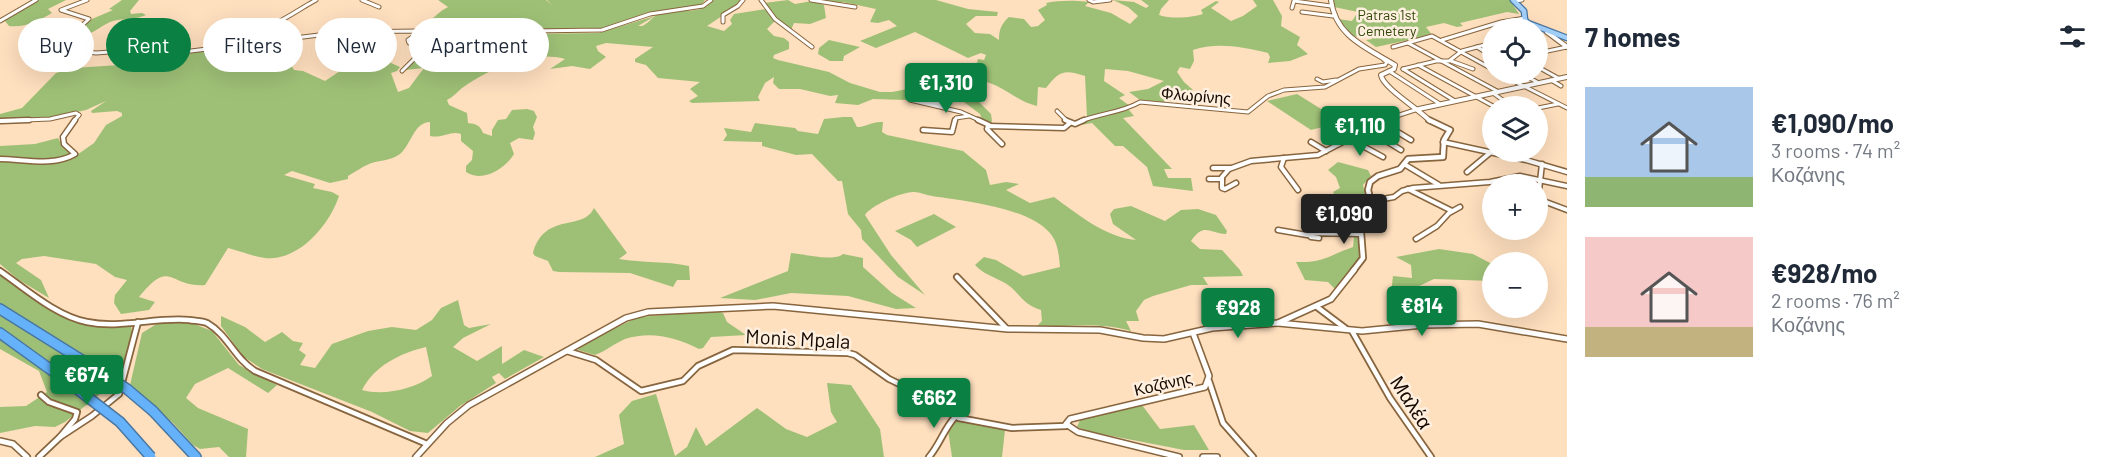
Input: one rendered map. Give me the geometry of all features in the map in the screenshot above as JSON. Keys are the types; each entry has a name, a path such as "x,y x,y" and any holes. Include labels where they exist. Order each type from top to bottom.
{"highway":[{"path":"0,309 127,389 153,411 195,455"},
{"path":"0,333 120,422 151,457"}],"main road":[{"path":"1514,0 1524,11 1525,18"},
{"path":"1548,33 1567,38"}],"street":[{"path":"0,21 8,12 24,8 36,0"},
{"path":"82,18 61,10 87,0"},
{"path":"287,18 302,11 304,6 316,0"},
{"path":"362,0 379,7"},
{"path":"549,31 602,30 650,14 703,6 711,0"},
{"path":"723,22 723,15 743,0"},
{"path":"761,0 775,19 812,47"},
{"path":"811,0 855,7"},
{"path":"1089,0 1093,2 1110,0"},
{"path":"1278,323 1331,299 1361,262 1363,255 1361,234 1371,209 1372,201 1368,188 1372,180 1398,170 1410,159 1442,158 1444,156 1443,142 1450,130 1433,123 1419,109 1383,83 1381,75 1394,69 1394,64 1373,54 1353,40 1333,16 1331,0"},
{"path":"1514,0 1522,0"},
{"path":"1292,8 1294,1 1331,6"},
{"path":"1302,12 1333,16"},
{"path":"1441,41 1482,28"},
{"path":"303,38 347,32 409,31"},
{"path":"1548,35 1567,47"},
{"path":"1393,47 1432,36 1482,63"},
{"path":"1408,42 1498,96"},
{"path":"1450,61 1462,51 1482,46"},
{"path":"1477,47 1482,50"},
{"path":"1548,51 1567,47"},
{"path":"94,52 149,49 203,50"},
{"name":"Φλωρίνης","path":"989,125 1064,128 1070,123 1079,123 1093,116 1125,110 1141,102 1248,112 1268,96 1284,90 1324,87 1359,69 1386,64 1386,61 1373,54"},
{"path":"1455,101 1403,69 1450,61 1473,69"},
{"path":"402,71 409,64"},
{"path":"1417,65 1482,100"},
{"path":"1389,71 1440,104"},
{"path":"1548,72 1558,78"},
{"path":"1548,80 1567,77"},
{"path":"1317,79 1323,82 1336,81"},
{"path":"1551,80 1562,86"},
{"path":"1518,84 1567,108"},
{"path":"1213,168 1231,168 1262,160 1315,156 1380,121 1419,109 1529,84"},
{"path":"945,105 916,99 910,100 932,104 970,116 989,125 987,129 1002,144"},
{"path":"1548,106 1558,104"},
{"path":"1057,111 1070,123"},
{"path":"0,121 39,120 76,113 80,115 63,137 64,144 75,154 70,158 55,161 0,159"},
{"path":"922,130 952,132 956,118 970,116"},
{"path":"1380,121 1411,140"},
{"path":"1367,129 1401,150"},
{"path":"1347,137 1383,157"},
{"path":"1311,142 1326,151"},
{"path":"1443,142 1482,150"},
{"path":"1284,158 1280,166 1299,190"},
{"path":"1467,172 1482,160"},
{"path":"1534,162 1567,172"},
{"path":"1404,164 1440,186"},
{"path":"1541,174 1542,164"},
{"path":"1222,179 1231,168"},
{"path":"1209,179 1222,179"},
{"path":"1222,179 1224,189 1236,183"},
{"path":"1548,181 1567,186"},
{"path":"1372,201 1395,197 1408,189 1482,184"},
{"path":"1408,189 1452,211"},
{"path":"1548,204 1567,210"},
{"path":"1416,239 1437,226 1452,211 1460,207"},
{"path":"1278,230 1319,238"},
{"path":"1307,235 1309,232 1361,234"},
{"path":"0,271 64,314 85,322 138,322 168,318 205,321 226,338 242,363 255,371 427,444"},
{"path":"957,277 1008,329"},
{"path":"416,457 447,423 470,405 626,318 648,312 684,312 758,306 819,309 1008,329 1100,330 1156,339 1174,338 1212,328 1278,323 1350,330 1468,323 1567,339"},
{"name":"Μαλέα","path":"1317,307 1350,330 1390,398 1431,457"},
{"path":"60,437 92,416 119,394 138,322"},
{"name":"Κοζάνης","path":"1066,426 1066,422 1070,419 1201,389 1209,381 1193,333"},
{"name":"Monis Mpala","path":"567,350 596,360 641,391 683,381 698,366 733,350 855,354 889,380 922,395 955,417 1012,428 1066,426"},
{"path":"1209,381 1223,423 1253,457"},
{"path":"39,457 60,437 75,419 77,412 52,405 41,395"},
{"path":"929,457 941,443 947,426 955,417"},
{"path":"1066,426 1078,432 1179,457"},
{"path":"0,441 13,444 27,457"},
{"path":"1203,457 1217,457"}],"green space":[{"path":"38,0 66,0 48,9 52,13 44,18 18,18 18,26 9,26 5,21 9,13 25,8"},
{"path":"122,0 139,0 130,11 131,14 146,15 138,18 106,18 106,24 94,31 94,18 113,10 109,9"},
{"path":"438,0 546,0 553,6 547,0 705,0 701,5 650,12 598,30 549,29 549,18 433,18 448,7"},
{"path":"713,0 741,0 737,6 707,26 724,31 732,24 730,20 734,14 766,9 775,21 767,29 774,36 784,38 789,42 789,49 774,55 773,58 829,72 850,83 880,92 923,86 936,79 957,80 991,114 992,121 990,123 982,120 980,114 948,90 933,91 906,100 873,99 858,105 835,103 838,95 830,96 800,89 779,89 773,83 774,77 765,83 758,97 760,101 692,103 689,101 698,96 690,89 700,82 658,78 646,65 635,62 635,59 653,47 606,43 596,46 598,51 606,57 590,69 572,66 550,69 565,59 549,57 549,34 598,33 671,11 701,9","holes":["655,16 646,24 638,26"]},
{"path":"788,0 795,4 812,1 824,5 826,18 810,24 794,23 791,30 776,19 764,3"},
{"path":"816,0 936,0 968,9 998,12 997,16 976,16 966,24 975,33 990,34 999,40 1001,27 1009,17 1024,19 1031,27 1038,26 1045,20 1038,10 1047,5 1046,3 1052,2 1079,1 1096,4 1088,3 1085,6 1111,13 1130,24 1138,16 1128,7 1113,0 1134,2 1146,8 1149,6 1141,0 1169,0 1159,15 1175,17 1203,14 1201,10 1216,1 1219,2 1211,8 1231,21 1257,6 1253,0 1273,0 1282,16 1281,26 1300,37 1297,45 1308,54 1290,61 1268,63 1270,57 1268,53 1249,49 1211,46 1193,50 1194,61 1190,69 1180,67 1177,72 1193,90 1182,96 1166,98 1164,100 1167,104 1140,100 1129,92 1148,89 1164,81 1128,71 1105,69 1104,81 1125,95 1119,98 1130,106 1087,117 1085,76 1062,73 1046,88 1038,87 1037,106 973,77 978,59 984,60 986,55 981,53 968,58 915,32 876,48 860,41 897,26 889,20 878,23 870,22 876,9 843,2 827,4"},
{"name":"Patras 1st Cemetery","path":"1334,0 1510,0 1519,14 1507,12 1460,23 1463,26 1457,27 1444,23 1426,27 1432,35 1376,47 1366,40 1373,39 1365,35 1353,37 1338,19 1352,21 1358,12 1334,7"},
{"path":"829,40 860,47 844,56 843,61 830,61 818,54 819,48"},
{"path":"203,50 203,72 303,71 325,81 338,72 394,72 391,73 398,92 409,88 421,72 489,72 447,100 449,105 467,113 468,123 477,125 483,133 492,136 492,130 498,120 506,119 512,110 534,111 537,117 533,127 535,133 533,140 519,138 510,143 514,154 505,165 493,173 473,175 466,172 466,166 472,160 473,151 461,141 461,134 430,136 430,122 416,130 400,154 366,165 348,176 348,179 330,183 292,171 284,175 315,184 313,188 339,196 329,217 314,236 296,251 274,258 257,257 228,248 205,285 184,283 165,276 158,279 139,297 155,302 149,310 121,314 114,303 115,295 127,280 115,277 96,264 44,256 22,259 16,263 41,280 49,298 19,280 0,264 0,160 54,162 74,157 94,143 106,125 122,116 122,113 117,111 92,113 91,111 106,101 86,110 50,118 0,120 0,114 22,108 56,73 94,72 94,67 106,66 106,72 191,72 191,51"},
{"path":"1297,94 1342,122 1311,130 1267,101"},
{"path":"1129,110 1134,116 1123,118 1172,169 1164,169 1168,178 1191,178 1193,191 1153,186 1147,167 1123,146 1115,146 1092,123 1069,127 1104,114"},
{"path":"852,117 857,127 883,122 882,132 887,135 963,151 986,170 990,185 1006,182 1019,184 1006,190 1030,203 1054,197 1103,230 1125,238 1136,240 1113,224 1110,214 1114,209 1131,206 1165,221 1181,210 1198,209 1216,215 1227,231 1226,234 1203,230 1191,241 1200,249 1222,250 1243,276 1203,277 1208,285 1191,285 1144,300 1136,311 1139,321 1126,321 1131,331 1095,326 1035,328 1042,321 1041,310 1029,305 1011,287 975,265 984,257 996,260 1023,276 1060,267 1056,244 1049,232 1039,223 994,206 909,192 895,196 865,215 891,255 925,295 898,277 862,239 861,230 848,214 842,181 838,181 812,154 796,155 762,146 762,142 723,141 727,135 724,128 751,132 755,123 795,128 798,131 818,134 824,119"},
{"path":"58,138 62,145 73,154 67,158 49,160 0,158 0,146 35,144"},
{"path":"1338,162 1368,170 1371,176 1363,185 1367,202 1345,196 1336,197 1333,192 1340,188 1336,177 1328,170"},
{"path":"594,208 627,253 619,259 689,266 690,280 677,280 673,287 630,273 559,272 553,271 548,261 535,256 533,253 546,232 582,219"},
{"path":"934,214 956,227 917,247 911,240 895,231"},
{"path":"1354,236 1357,236 1361,259 1335,289 1328,282 1305,280 1296,262 1320,260 1353,247"},
{"path":"1439,249 1473,254 1482,259 1482,281 1434,279 1413,289 1409,305 1390,303 1393,276 1412,278 1411,265 1396,257"},
{"path":"791,253 826,257 843,254 863,258 863,267 892,293 916,308 896,309 848,296 791,293 755,300 720,298 788,271"},
{"path":"0,274 40,304 62,317 91,325 131,326 132,332 120,378 65,422 55,427 35,426 0,433 0,407 26,406 47,392 39,371 0,349"},
{"path":"458,300 464,325 469,328 491,324 463,338 453,347 477,361 502,346 502,364 524,350 544,357 505,379 499,373 492,377 496,383 460,406 428,433 410,431 372,412 262,369 244,357 221,326 221,316 245,327 265,342 282,332 293,341 303,343 299,350 306,355 300,365 315,368 332,344 368,331 392,327 416,330 432,320 441,308","holes":["426,347 432,376 417,385 389,392 362,390 367,381 381,367 398,357"]},
{"path":"715,311 723,313 727,322 746,335 711,337 703,348 699,349 672,338 654,335 625,339 595,355 578,350 581,345 638,317"},
{"path":"189,322 212,331 239,365 277,385 268,393 228,368 195,384 186,398 198,408 248,429 246,457 229,457 219,447 200,449 193,445 173,423 130,385 142,333 158,323"},
{"path":"827,383 851,385 880,429 884,457 595,457 624,444 619,415 632,401 656,394 675,456 687,447 696,427 706,446 757,408 786,429 807,437 837,422 831,412"},
{"path":"1142,405 1160,429 1194,425 1209,450 1184,450 1091,432 1077,427 1080,420"},
{"path":"955,419 1005,430 1002,457 952,457 948,430"}]}
